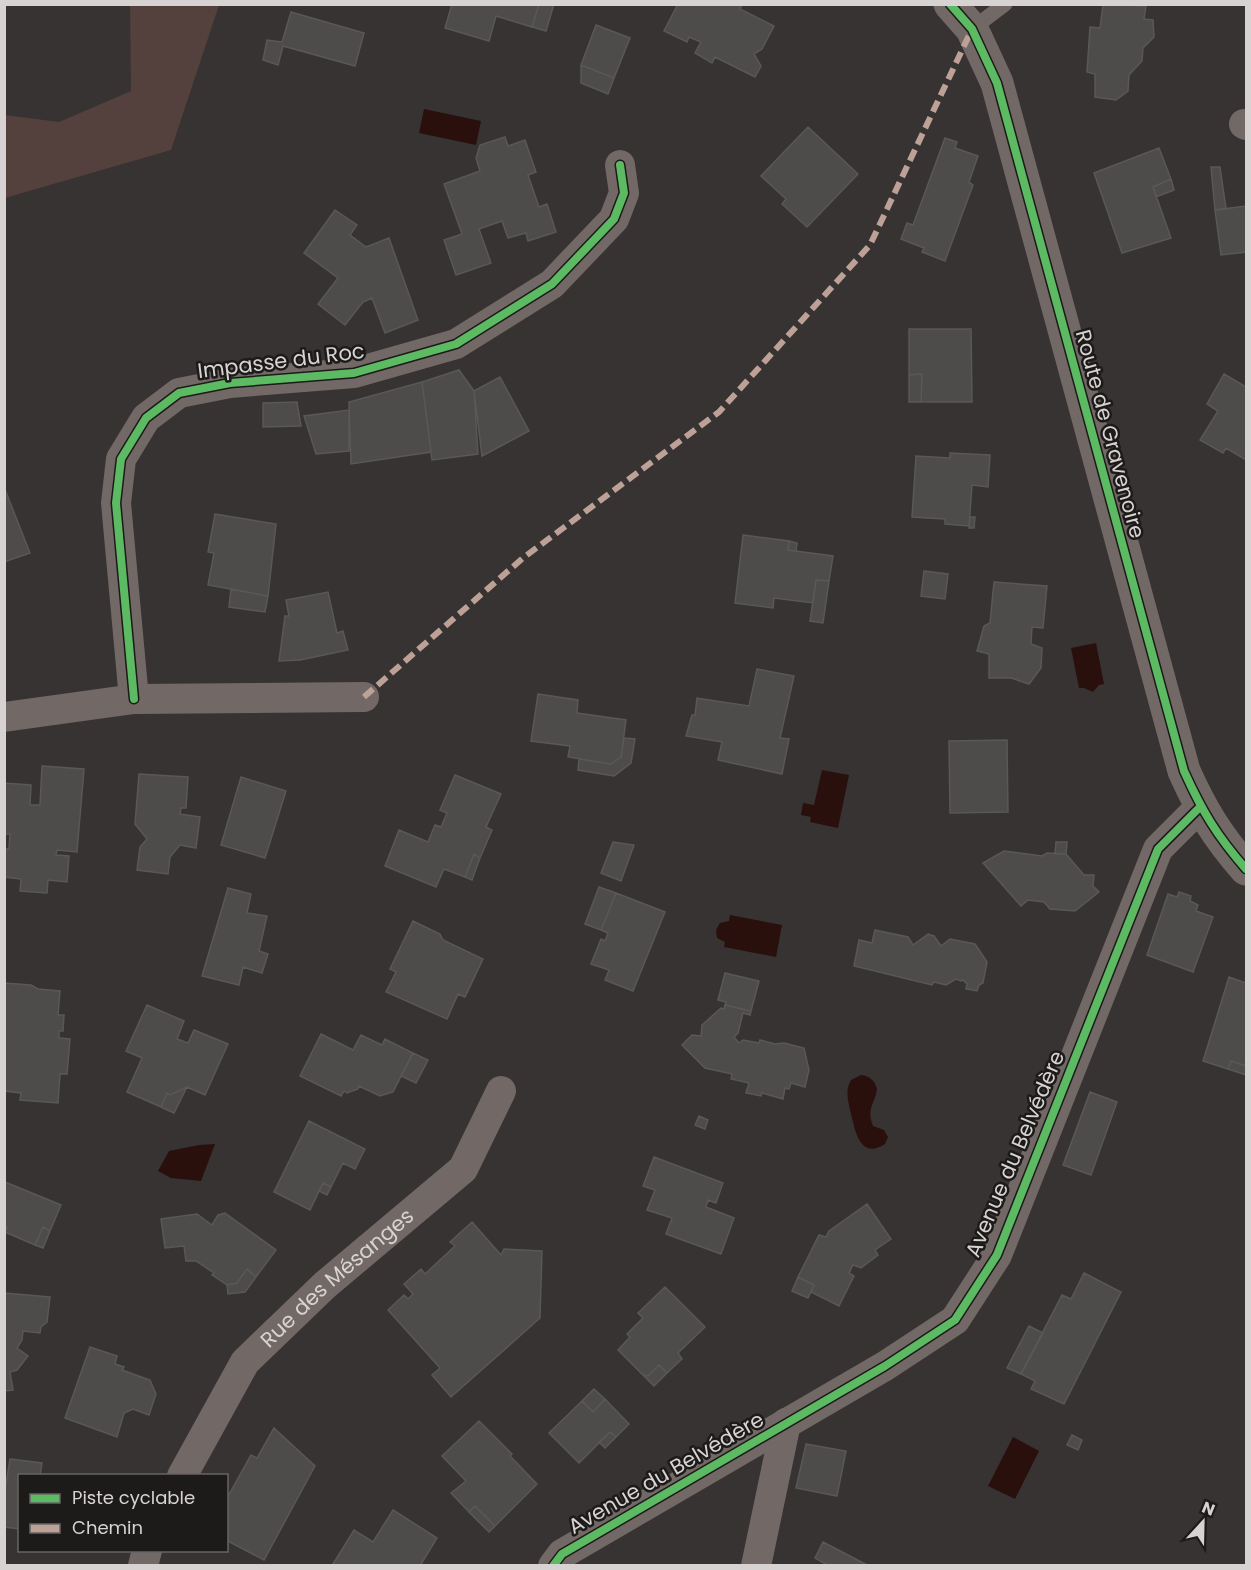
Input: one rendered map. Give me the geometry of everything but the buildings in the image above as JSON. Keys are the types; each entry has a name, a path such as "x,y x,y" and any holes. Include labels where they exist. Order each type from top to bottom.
{"street":[{"name":"Route de Gravenoire","path":"950,4 972,29 997,83 1184,771 1200,807 1222,842 1246,869"},
{"name":"Impasse du Roc","path":"134,699 116,503 121,459 146,418 179,393 230,383 354,373 456,345 552,284 614,219 624,193 620,165"},
{"path":"4,717 134,699 364,697"},
{"name":"Avenue du Belvédère","path":"553,1566 562,1554 885,1365 955,1320 997,1255 1158,849 1200,807"},
{"name":"Rue des Mésanges","path":"183,1474 245,1362 325,1285 463,1169 501,1090"},
{"path":"756,1566 786,1423"}],"lane":[{"path":"972,29 1005,4"}],"shaded area":[{"path":"130,5 219,5 171,150 5,198 5,115 59,122 131,91"},
{"path":"424,109 481,121 476,145 419,133"},
{"path":"1096,643 1104,684 1099,685 1093,692 1079,688 1071,648"},
{"path":"822,770 849,775 838,828 810,822 811,817 801,815 803,803 814,805"},
{"path":"730,915 782,925 776,957 724,947 725,942 717,938 716,930 720,923 729,921"},
{"path":"861,1075 873,1081 877,1089 870,1114 873,1126 884,1130 888,1137 885,1144 877,1148 871,1149 861,1143 850,1108 847,1093 849,1084 851,1080"},
{"path":"215,1144 201,1181 171,1178 158,1171 169,1151"},
{"path":"1013,1437 1039,1451 1015,1499 988,1486"}],"marked path":[{"path":"364,697 523,558 719,412 870,245 972,29"}],"cycle path":[{"path":"950,4 972,29 997,83 1184,771 1211,823 1246,869"},
{"path":"134,699 116,503 121,459 146,418 179,393 230,383 354,373 456,344 552,284 614,219 624,193 620,165"},
{"path":"553,1566 562,1554 885,1366 955,1320 997,1255 1158,849 1200,807"}]}
